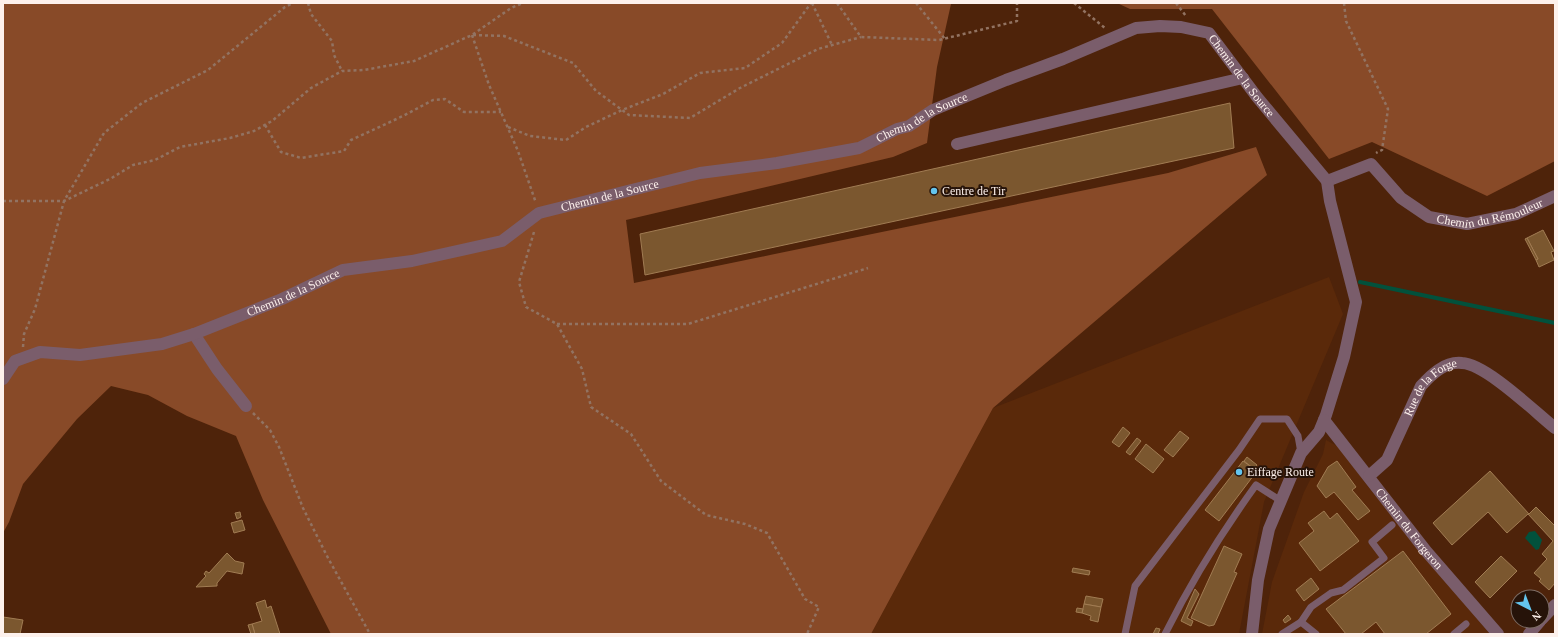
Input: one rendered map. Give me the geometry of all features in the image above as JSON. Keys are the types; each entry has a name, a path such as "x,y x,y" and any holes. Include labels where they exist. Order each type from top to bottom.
{"street":[{"name":"Chemin de la Source","path":"3,379 15,361 40,352 80,355 162,344 194,334 282,299 343,270 412,261 502,241 540,213 700,173 777,163 859,148 897,129 909,126 933,110 1006,80 1063,59 1136,28 1160,26 1181,27 1209,33 1243,78 1327,181"},
{"path":"957,144 1243,78"},
{"name":"Chemin du Rémouleur","path":"1327,181 1371,164 1401,198 1428,217 1467,224 1516,214 1555,196"},
{"path":"1252,634 1258,580 1268,536 1301,453 1319,432 1324,420 1344,357 1356,302 1330,201 1327,181"},
{"path":"194,334 217,369 246,406"},
{"name":"Rue de la Forge","path":"1369,476 1387,460 1421,386 1434,373 1450,364 1462,362 1474,365 1494,378 1555,428"},
{"name":"Chemin du Forgeron","path":"1324,420 1426,551 1498,634"}],"lane":[{"path":"1125,634 1135,586 1239,450 1260,419 1287,419 1298,436 1301,453"},
{"path":"1165,634 1182,601 1232,518 1256,485 1281,501"},
{"path":"1282,634 1301,622 1311,607 1331,593 1343,590 1384,558 1372,542 1392,525"},
{"path":"1301,622 1316,634"},
{"path":"1454,634 1466,624"}],"path":[{"path":"21,359 24,334 35,308 64,201 104,133 142,103 208,70 293,3"},
{"path":"308,3 311,14 332,41 334,55 342,71"},
{"path":"3,200 64,201 110,179 133,165 155,160 180,147 230,138 254,131 272,121 311,88 342,71 364,70 414,60 472,35 511,8 523,3"},
{"path":"507,127 530,136 566,140 586,127 622,110 663,94 700,73 745,68 782,43 812,3 832,45"},
{"path":"837,3 861,37"},
{"path":"916,3 945,38"},
{"path":"472,35 504,36 573,63 596,91 629,115 690,118 747,84 818,49 861,37 939,40 1017,21 1016,3"},
{"path":"1074,3 1115,37"},
{"path":"1344,3 1346,21 1388,109 1382,150 1375,154"},
{"path":"472,35 489,85 540,213 519,282 526,307 557,324 688,324 868,268"},
{"path":"265,125 281,152 301,158 344,151 351,140 403,116 432,100 445,99 464,112 501,112"},
{"path":"557,324 582,369 591,407 631,434 661,481 706,515 745,524 767,533 805,599 819,607 807,634"},
{"path":"246,406 270,430 286,465 302,508 370,634"}],"shaded area":[{"path":"3,3 955,3 951,4 937,67 927,143 893,157 626,220 634,283 1168,173 1256,147 1267,175 993,408 871,634 331,634 263,500 236,436 187,416 148,395 111,386 77,419 23,484 9,522 3,533"},
{"path":"1117,3 1555,3 1555,161 1487,196 1372,142 1329,159 1212,9 1130,9"},
{"path":"1329,277 1343,314 1264,502 1239,634 871,634 993,408"},
{"path":"1326,440 1339,447 1369,488 1489,633 1262,634 1272,582 1304,492 1323,454"},
{"path":"1535,531 1542,540 1539,549 1536,550 1525,538 1529,532"}],"building":[{"name":"Centre de Tir","path":"1230,103 1234,148 645,275 640,234"},
{"path":"1543,230 1554,251 1551,252 1554,260 1539,267 1536,260 1538,259 1527,238"},
{"path":"1527,238 1538,259 1536,260 1525,239"},
{"path":"1123,427 1130,433 1119,447 1112,442"},
{"path":"1180,431 1189,438 1173,457 1164,450"},
{"path":"1137,438 1141,441 1130,455 1126,452"},
{"path":"1146,444 1164,459 1153,473 1135,459"},
{"path":"1247,457 1257,465 1254,469 1244,461"},
{"path":"1243,461 1257,471 1219,521 1205,510"},
{"path":"1337,461 1356,487 1352,490 1370,511 1358,520 1334,492 1326,498 1317,486 1328,467"},
{"path":"1490,471 1529,514 1536,507 1555,526 1555,583 1550,589 1548,589 1539,581 1541,579 1534,573 1547,559 1542,554 1553,541 1528,514 1507,533 1488,512 1452,545 1433,523"},
{"path":"1324,511 1330,519 1337,513 1359,541 1320,571 1299,543 1314,531 1308,523"},
{"path":"240,512 241,517 237,519 235,513"},
{"path":"242,520 245,530 234,533 231,523"},
{"path":"1224,546 1242,554 1234,572 1237,573 1214,625 1209,626 1191,618"},
{"path":"1403,551 1451,614 1426,634 1385,634 1376,622 1361,634 1346,634 1326,609"},
{"path":"227,553 235,561 244,563 242,574 227,571 217,583 217,586 196,587 206,576 204,574 206,571 209,573"},
{"path":"1501,556 1517,571 1490,598 1475,582"},
{"path":"1073,568 1090,571 1089,575 1072,572"},
{"path":"1311,578 1319,589 1304,601 1296,590"},
{"path":"1195,589 1199,594 1187,618 1193,621 1191,626 1181,621"},
{"path":"1086,596 1103,599 1101,607 1084,604"},
{"path":"265,600 267,608 271,606 280,634 255,634 252,624 262,621 256,603"},
{"path":"1084,604 1101,607 1098,622 1090,620 1091,616 1082,613"},
{"path":"1077,608 1083,609 1082,613 1076,612"},
{"path":"1288,615 1291,619 1285,623 1283,620"},
{"path":"3,617 23,620 20,634 3,634"},
{"path":"252,624 255,634 251,634 248,625"},
{"path":"1156,628 1160,629 1158,634 1153,634"}],"waterway":[{"path":"1360,282 1555,323"}],"place":[{"name":"Centre de Tir","path":"934,191"},
{"name":"Eiffage Route","path":"1239,472"}]}
